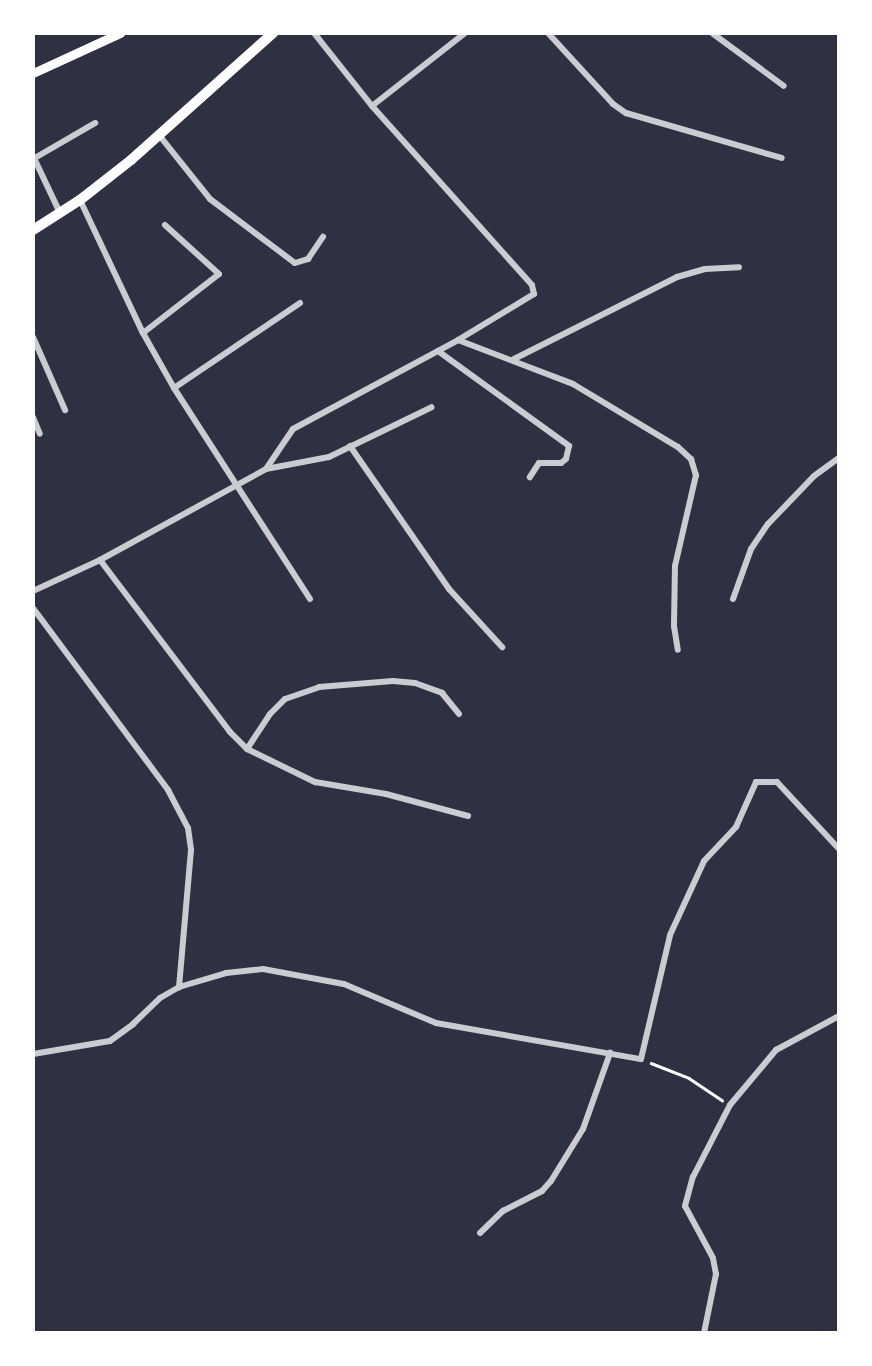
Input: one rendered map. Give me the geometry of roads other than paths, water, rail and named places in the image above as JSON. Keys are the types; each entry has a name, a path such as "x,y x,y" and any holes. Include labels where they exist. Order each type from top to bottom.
{"main road":[{"path":"33,73 105,36 120,33"},
{"path":"33,230 80,200 159,135 273,33"}],"street":[{"path":"267,469 293,429 458,340 534,294 532,285 497,243 372,106 314,33"},
{"path":"372,106 465,33"},
{"path":"548,33 613,104 626,113 782,158"},
{"path":"712,33 784,86"},
{"path":"60,212 34,159 95,123"},
{"path":"159,135 210,199 295,263 308,259 323,237"},
{"path":"80,200 143,333 174,388 238,483 310,599"},
{"path":"143,333 219,274 165,226"},
{"path":"514,359 677,276 739,267"},
{"path":"174,388 300,303"},
{"path":"33,337 65,410"},
{"path":"458,340 514,359 584,391 678,447 696,467 695,484 675,566 673,616 678,650"},
{"path":"438,351 569,446 569,454 561,463 541,461 530,477"},
{"path":"33,591 100,560 267,469 329,457 432,407"},
{"path":"33,417 40,434"},
{"path":"350,446 449,589 502,647"},
{"path":"733,599 751,549 768,524 797,492 839,458"},
{"path":"100,560 247,749 315,782 386,794 468,816"},
{"path":"33,608 168,790 188,828 191,850 179,987"},
{"path":"247,749 270,714 285,699 319,687 393,681 415,683 442,693 459,714"},
{"path":"33,1054 110,1041 133,1024 160,998 179,987 226,973 264,969 344,984 436,1023 641,1059 670,935 704,861 736,827 756,782 777,782 839,849"},
{"path":"704,1333 716,1274 713,1258 685,1206 693,1177 730,1105 776,1050 839,1016"},
{"path":"480,1233 503,1211 542,1191 551,1181 583,1129 610,1053"}]}
